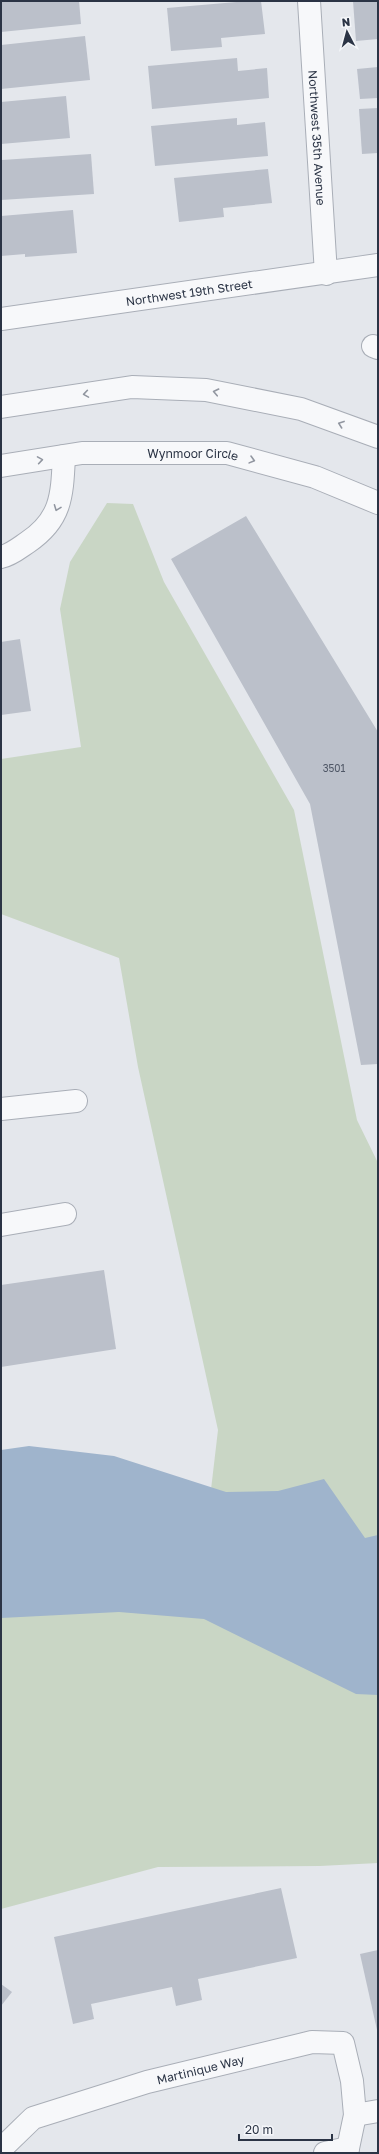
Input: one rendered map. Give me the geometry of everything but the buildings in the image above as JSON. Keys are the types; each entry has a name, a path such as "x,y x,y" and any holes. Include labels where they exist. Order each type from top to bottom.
{"street":[{"name":"Northwest 35th Avenue","path":"309,1 326,274"},
{"name":"Northwest 19th Street","path":"1,319 326,274 378,265"},
{"path":"1,407 132,387 206,390 301,409 378,437"},
{"name":"Wynmoor Circle","path":"1,466 82,453 227,453 315,477 378,503"},
{"path":"1,558 8,556 42,532 58,511 62,493 64,456"},
{"path":"1,1110 76,1101"},
{"path":"1,1225 65,1214"},
{"name":"Martinique Way","path":"1,2149 33,2118 147,2082 312,2042 342,2043 352,2081 355,2115"},
{"path":"325,2153 348,2150 355,2115 378,2111"}],"green space":[{"path":"107,503 133,504 164,582 294,810 357,1120 378,1163 378,1863 320,1866 158,1867 1,1909 1,1523 208,1515 218,1430 138,1067 119,958 1,914 1,759 81,747 60,609 70,562"}],"water":[{"path":"29,1446 114,1456 226,1492 278,1491 324,1479 365,1538 378,1535 378,1695 356,1694 204,1619 119,1612 1,1618 1,1450"}]}
